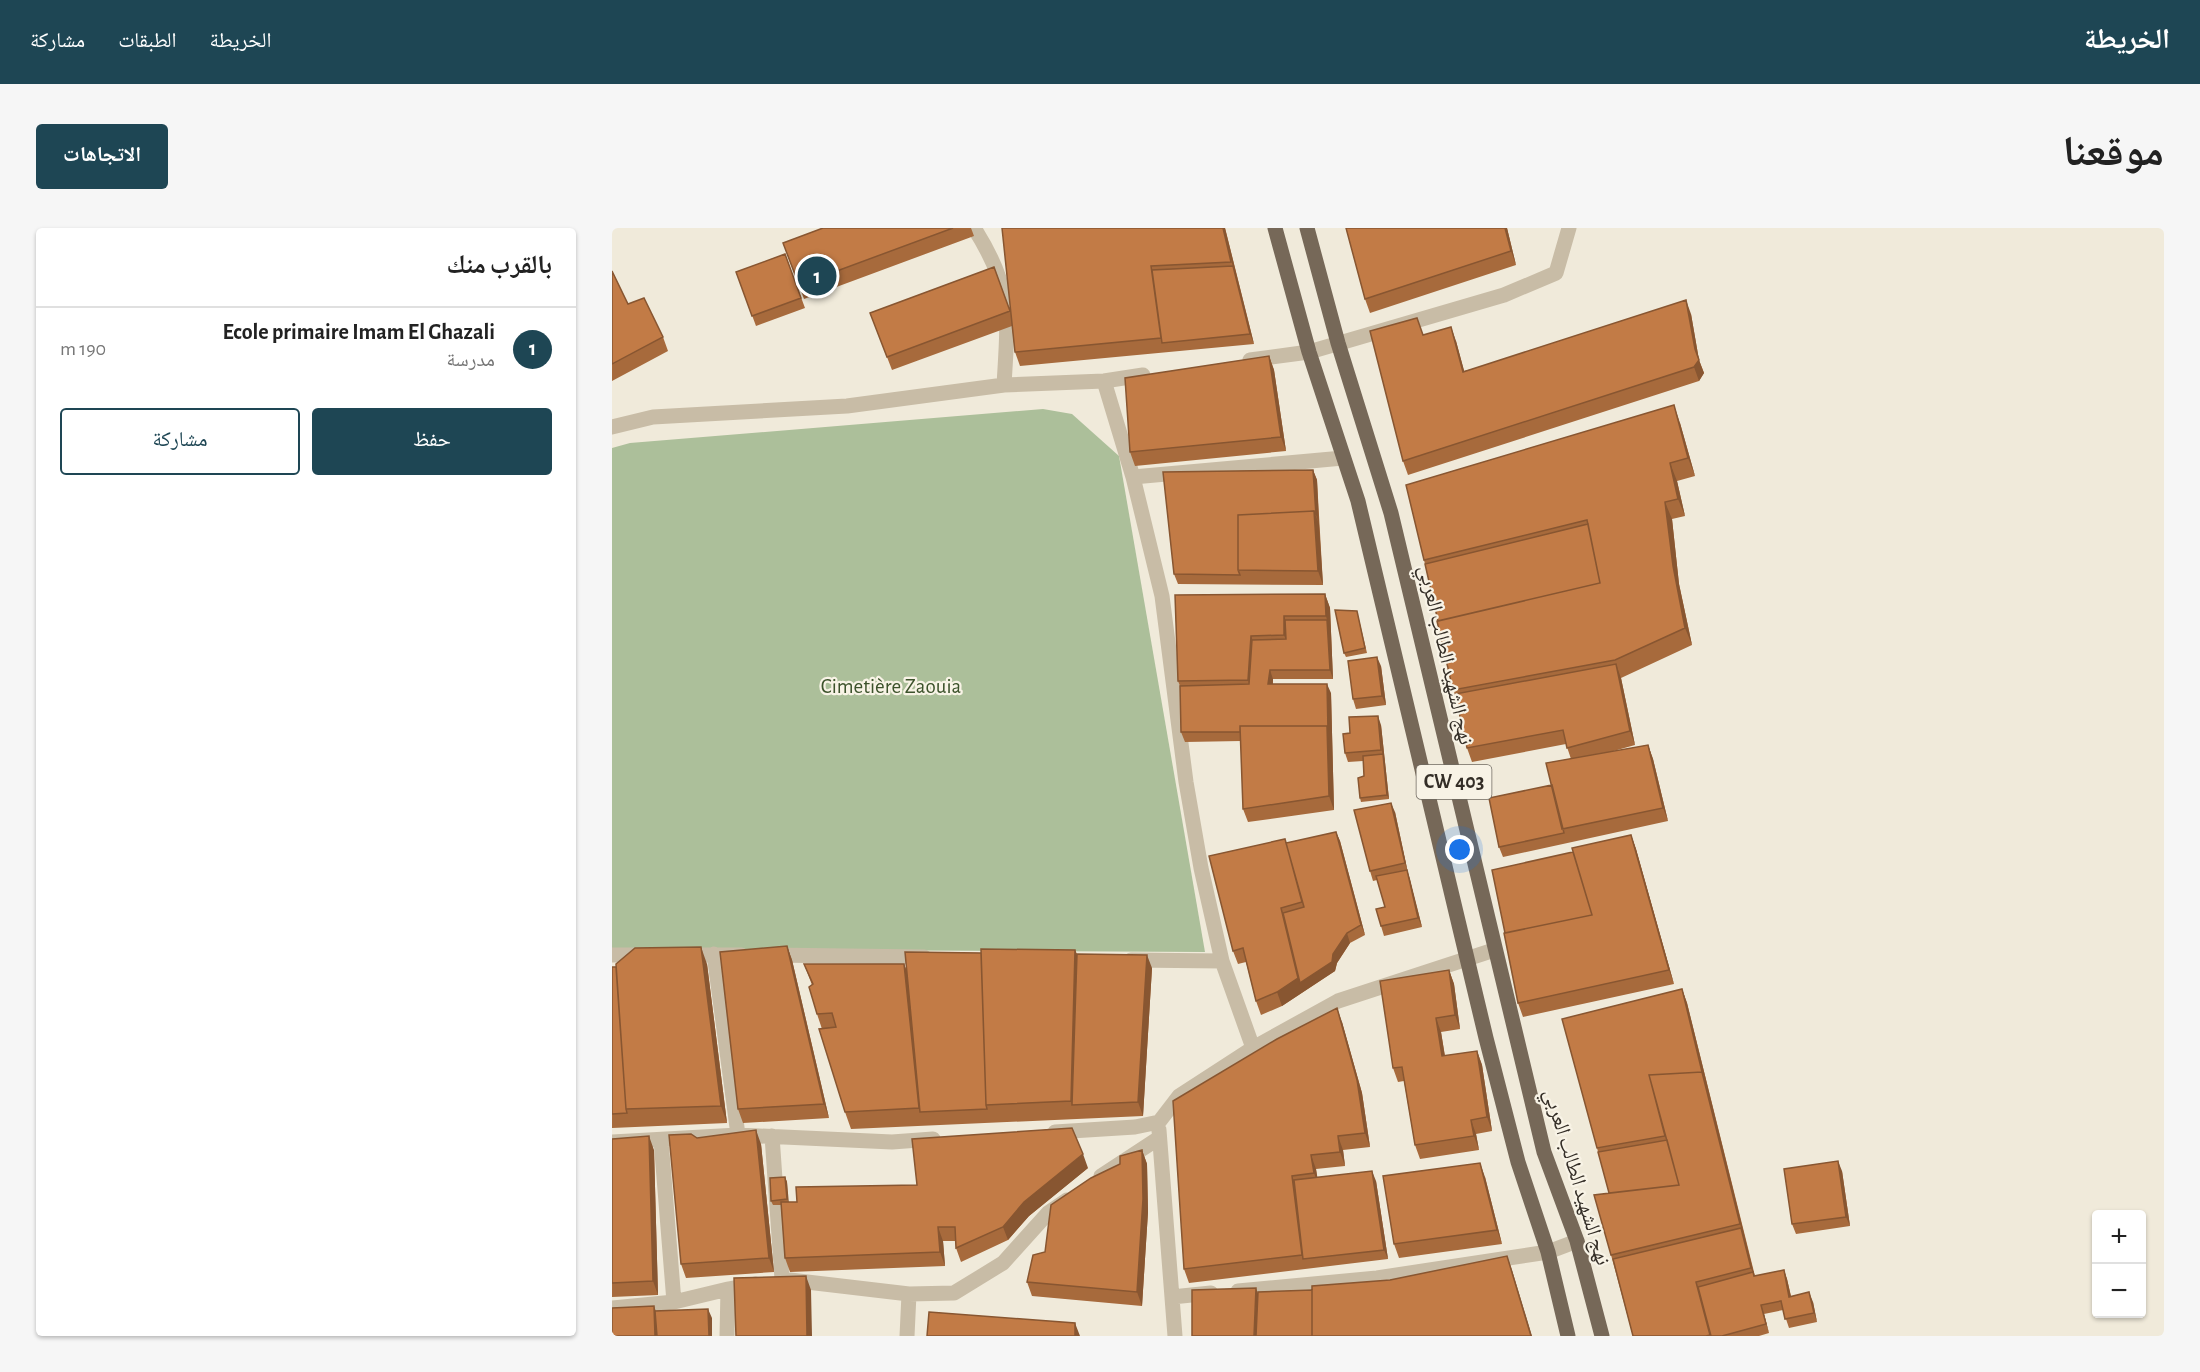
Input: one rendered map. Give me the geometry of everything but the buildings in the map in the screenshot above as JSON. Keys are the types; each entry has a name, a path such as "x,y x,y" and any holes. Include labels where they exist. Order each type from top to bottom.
{"main road":[{"name":"CW 403","path":"1275,228 1309,352 1360,512 1518,1162 1548,1252 1568,1336"},
{"name":"نهج الشهيد الطالب العربي","path":"1307,228 1338,343 1391,513 1544,1152 1577,1241 1602,1336"}],"street":[{"path":"974,228 990,254 1005,289 1008,325 1004,385"},
{"path":"1229,363 1309,352 1504,295 1556,273 1569,228"},
{"path":"612,427 654,417 847,406 1004,385 1104,381 1161,373"},
{"path":"1104,381 1133,477 1162,596 1186,782 1201,868 1222,961 1253,1048"},
{"path":"1133,477 1344,458"},
{"path":"612,1308 674,1302 782,1279 909,1294 954,1293 1003,1263 1048,1213 1159,1130 1179,1096 1253,1048 1338,1001 1494,950"},
{"path":"714,954 738,1135"},
{"path":"612,955 938,957"},
{"path":"1116,960 1222,961"},
{"path":"1041,1133 1135,1127 1159,1130"},
{"path":"1159,1130 1175,1336"},
{"path":"612,1142 738,1135 892,1142 949,1138"},
{"path":"772,1136 782,1279"},
{"path":"662,1140 674,1302"},
{"path":"1172,1297 1377,1278 1548,1252 1577,1241"},
{"path":"727,1336 728,1289"},
{"path":"908,1336 909,1294"}],"green space":[{"name":"Cimetière Zaouia","path":"1043,409 1072,414 1119,456 1205,952 612,949 612,448 630,443"}],"place":[{"name":"Ecole primaire Imam El Ghazali","path":"817,276"}]}
